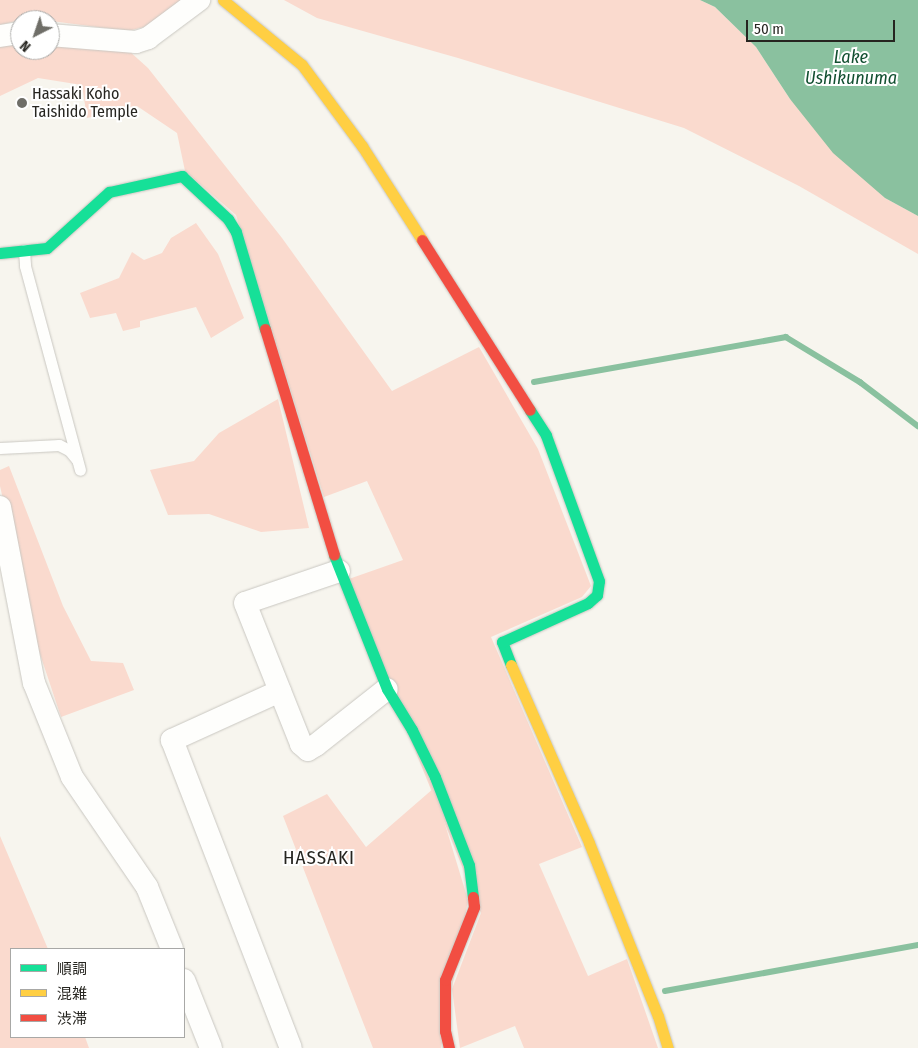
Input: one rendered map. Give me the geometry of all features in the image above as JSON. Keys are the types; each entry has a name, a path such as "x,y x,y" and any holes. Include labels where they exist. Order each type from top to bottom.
{"street":[{"path":"60,36 136,42 148,38 199,0"},
{"path":"223,0 302,65 319,87 362,146 546,435 599,581 597,595 588,604 502,642 526,703 589,843 658,1016 668,1048"},
{"path":"0,253 47,248 109,192 182,176 228,219 236,232 339,571 387,689 412,730 435,777 469,865 474,907 445,980 445,1031 449,1048"},
{"path":"0,507 34,683 72,777 147,887 172,948"},
{"path":"339,571 245,602 301,744 308,750 316,745 387,689"},
{"path":"280,691 172,740 291,1048"},
{"path":"185,983 211,1048"}],"lane":[{"path":"0,448 59,445 69,450 79,465 25,266 24,250"}],"shaded area":[{"path":"0,0 183,0 152,25 128,31 60,22 60,10 10,10 10,22 0,25"},
{"path":"284,0 700,0 715,7 756,47 790,99 885,198 918,216 918,254 799,186 684,128 458,58 317,18"},
{"path":"10,42 10,60 60,60 60,42 128,50 148,68 282,238 392,391 479,347 538,449 591,586 582,597 491,637 582,847 539,864 588,976 627,959 658,1048 524,1048 515,1026 460,1048 452,989 481,913 346,580 403,560 367,481 324,497 236,215 185,171 177,133 137,106 87,118 82,85 38,78 0,96 0,46"},
{"path":"196,223 218,254 244,318 211,338 196,307 140,321 140,327 123,331 116,313 90,318 80,293 119,278 132,252 144,260 162,253 171,238"},
{"path":"278,399 309,528 261,532 209,514 168,515 150,470 194,461 219,433"},
{"path":"9,466 63,606 91,661 123,663 134,690 61,717 34,636 0,486 0,470"},
{"path":"434,788 468,900 441,1048 373,1048 283,816 327,794 366,847"},
{"path":"0,836 48,948 10,948 10,1038 85,1038 89,1048 0,1048"}],"water":[{"name":"Lake Ushikunuma","path":"700,0 918,0 918,216 885,198 833,153 790,99 756,47 715,7"}],"waterway":[{"path":"534,382 786,337 860,382 918,426"},
{"path":"665,991 918,945"}],"traffic: fast":[{"path":"0,253 47,248 109,192 182,176 228,219 236,232 265,329"},
{"path":"511,665 502,642 588,603 597,595 599,581 546,435 530,410"},
{"path":"334,555 387,689 412,730 435,777 469,865 473,897"}],"traffic: slow":[{"path":"223,0 302,65 362,146 422,240"},
{"path":"511,665 589,843 658,1016 668,1048"}],"traffic: jam":[{"path":"422,240 530,410"},
{"path":"265,329 334,555"},
{"path":"449,1048 445,1031 445,980 474,907 473,897"}],"place":[{"name":"Hassaki Koho Taishido Temple","path":"22,103"}],"district":[{"name":"HASSAKI","path":"319,858"}]}
